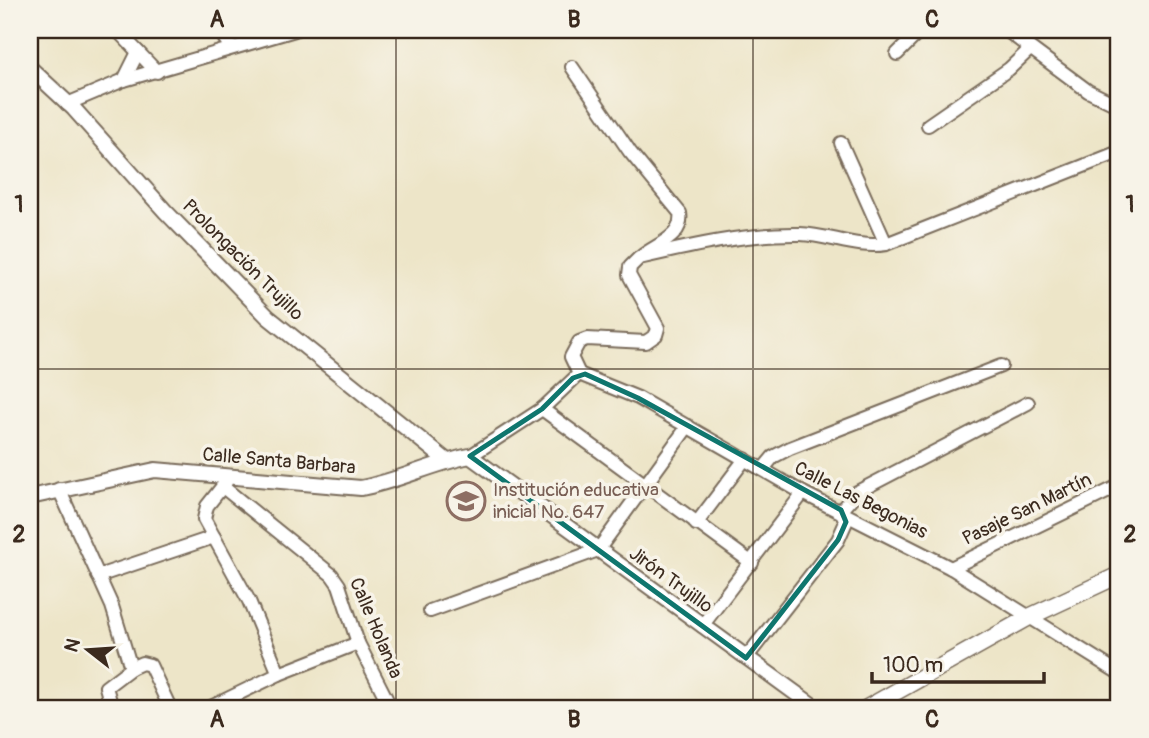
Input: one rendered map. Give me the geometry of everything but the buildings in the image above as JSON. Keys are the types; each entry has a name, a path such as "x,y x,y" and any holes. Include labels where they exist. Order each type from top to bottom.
{"main road":[{"path":"867,708 1031,616 1119,575"}],"street":[{"path":"117,30 157,72"},
{"path":"219,30 231,48"},
{"path":"68,104 124,80 157,72 268,34 295,30"},
{"path":"897,54 921,30"},
{"path":"1006,30 1029,50 1088,91 1119,106"},
{"path":"928,125 1009,69 1029,50"},
{"path":"124,80 138,52"},
{"path":"572,67 630,152 680,213 680,226 676,233 630,267 629,275 658,328 656,335 646,342 587,339 579,342 573,349 571,361 579,374"},
{"name":"Prolongación Trujillo","path":"30,68 68,104 268,317 447,461"},
{"path":"841,143 886,244"},
{"path":"639,258 678,249 781,235 833,237 867,246 886,244 1119,152"},
{"path":"763,469 773,457 790,449 1001,366"},
{"name":"Calle Santa Barbara","path":"30,497 155,470 204,473 225,483 247,480 361,488 390,483 447,461 470,456 542,409 579,374"},
{"name":"Calle Las Begonias","path":"579,374 638,398 803,493 951,568 1119,673"},
{"path":"746,658 838,540 846,522 841,510 857,492 1028,402"},
{"path":"542,409 752,563"},
{"path":"430,611 598,550 688,426"},
{"name":"Jirón Trujillo","path":"470,456 816,708"},
{"path":"696,524 745,459"},
{"path":"240,498 241,488 247,480"},
{"path":"225,483 205,511 204,519 249,601 279,674"},
{"name":"Calle Holanda","path":"225,483 254,515 332,575 339,585 358,643 391,708"},
{"name":"Pasaje San Martín","path":"951,568 1119,486"},
{"path":"60,489 98,576 131,668"},
{"path":"702,626 803,493"},
{"path":"98,576 214,537"},
{"path":"209,708 279,674 358,643"},
{"path":"112,708 106,687 142,663 150,665 170,708"}],"highlighted area":[{"path":"585,374 638,398 841,510 846,522 838,540 746,658 470,456 542,409 573,378"}],"place":[{"name":"Institución educativa inicial No. 647","path":"466,501"}]}
